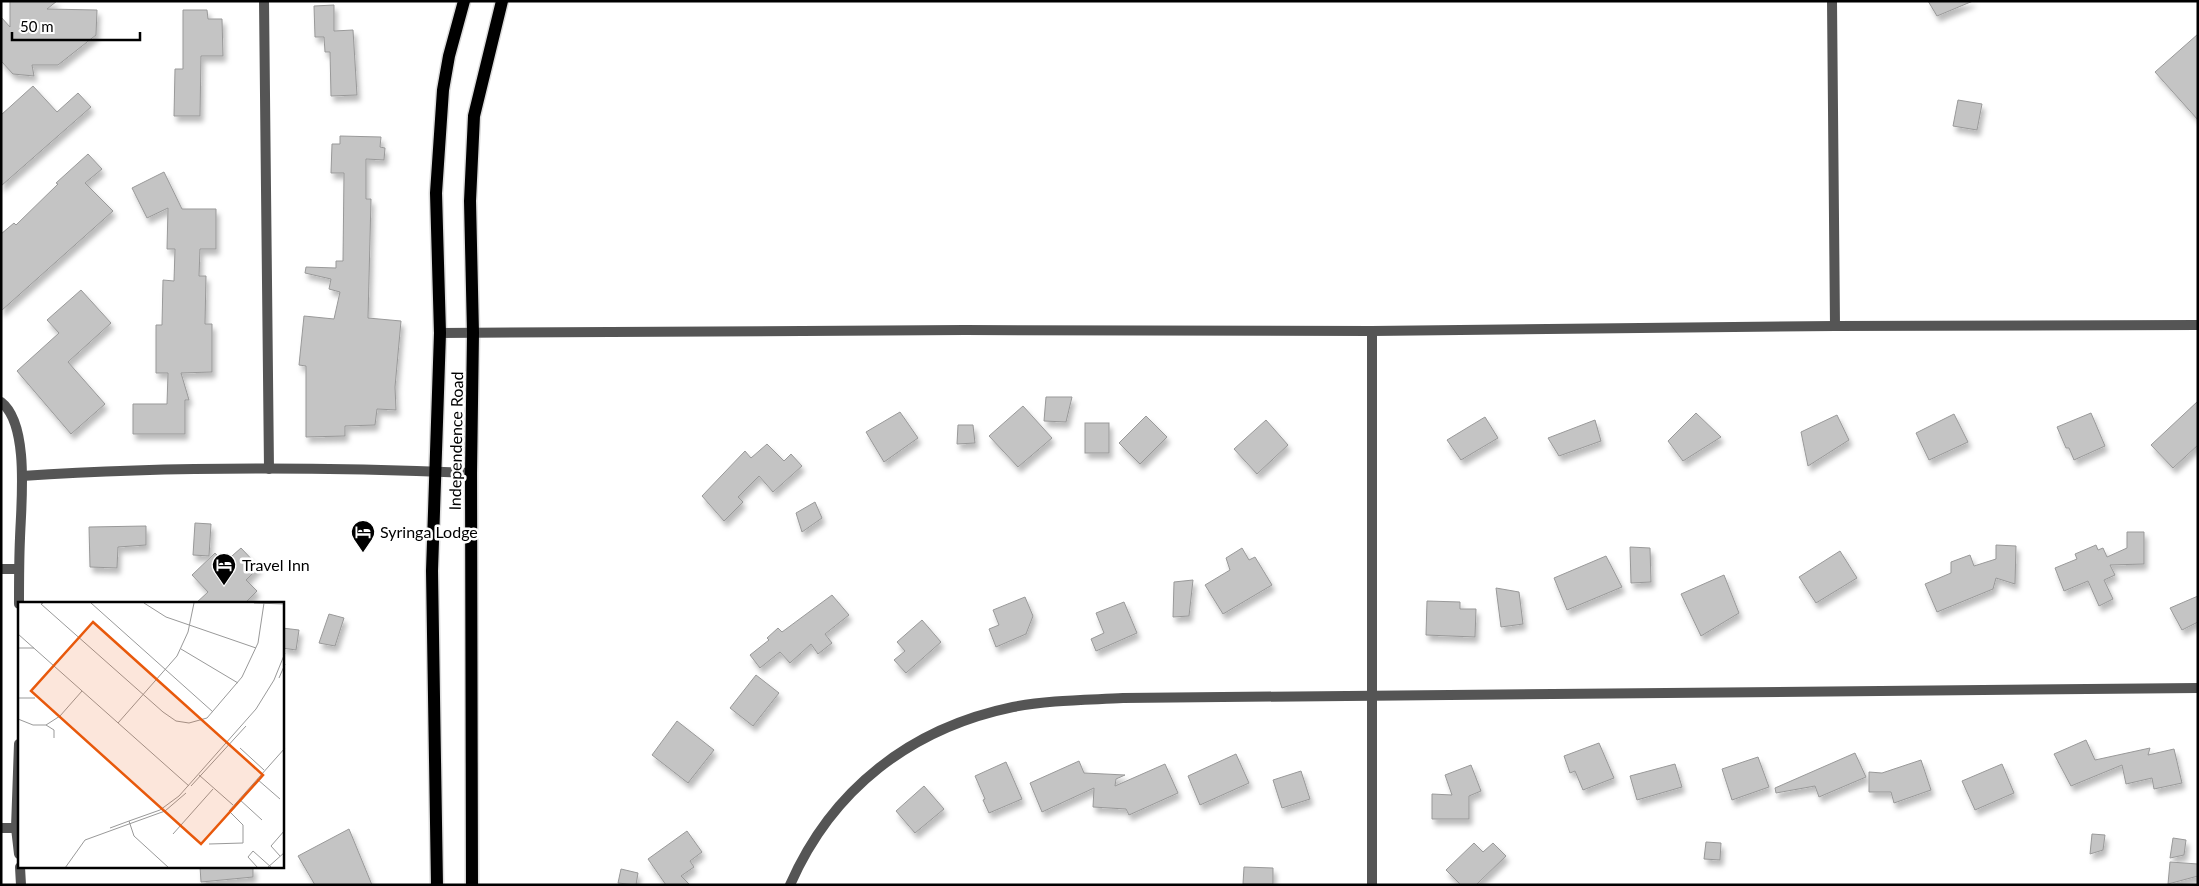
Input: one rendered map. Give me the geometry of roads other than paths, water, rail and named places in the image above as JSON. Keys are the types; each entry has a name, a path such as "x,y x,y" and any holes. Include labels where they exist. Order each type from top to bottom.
{"main road":[{"name":"Independence Road","path":"437,885 432,571 440,333 436,193 443,90 449,56 464,1"},
{"name":"Independence Road","path":"472,885 471,473 473,333 470,201 474,116 502,1"}],"street":[{"path":"264,1 270,469"},
{"path":"1832,1 1835,326"},
{"path":"440,333 956,330 1372,331 1835,326 2198,325"},
{"path":"1372,331 1372,885"},
{"path":"1,402 12,416 17,431 22,476 19,602"},
{"path":"22,476 93,471 270,469 471,473"},
{"path":"1,568 19,569"},
{"path":"790,885 811,845 833,814 861,782 891,758 927,735 968,719 1014,707 1079,700 1371,694 2198,688"},
{"path":"18,772 16,828 18,845"},
{"path":"1,828 16,828"},
{"path":"20,868 22,885"}],"place":[{"name":"Syringa Lodge","path":"363,553"},
{"name":"Travel Inn","path":"224,586"}]}
